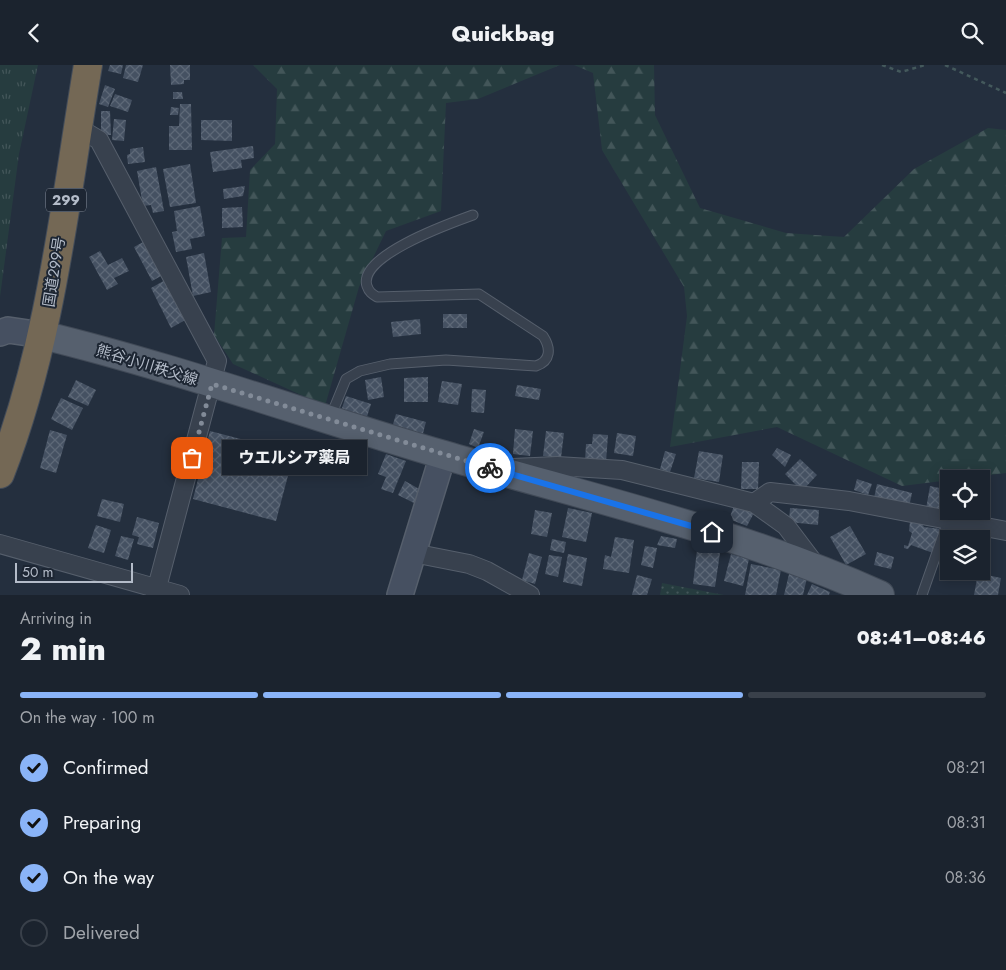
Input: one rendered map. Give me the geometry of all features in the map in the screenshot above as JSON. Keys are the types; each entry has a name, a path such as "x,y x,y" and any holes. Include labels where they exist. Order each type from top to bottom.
{"highway":[{"name":"国道299号","path":"0,474 20,415 42,335 88,65"}],"main road":[{"name":"熊谷小川秩父線","path":"42,335 763,548 818,568 880,595"}],"street":[{"path":"77,127 99,140 217,361 156,592"},
{"path":"0,333 8,330 42,335"},
{"path":"400,595 443,455"},
{"path":"503,472 512,468 557,466 622,470 754,503 786,526 818,568"},
{"path":"754,503 770,492 850,501 1006,531"},
{"path":"0,544 156,592 180,595"},
{"path":"413,553 469,564 487,571 530,595"}],"lane":[{"path":"329,420 346,379 360,371 390,364 446,360 536,366 543,363 547,358 548,343 543,336 479,294 377,297 371,294 368,288 367,275 378,260 429,233 473,215"},
{"path":"922,595 948,521"}],"path":[{"path":"882,65 901,72 925,65"},
{"path":"945,65 1006,93"}],"green space":[{"path":"0,65 38,65 19,154 0,297"},
{"path":"253,65 560,65 478,99 446,103 441,211 386,231 359,287 325,406 233,364 214,335 222,238 246,237 250,170 275,144 277,89"},
{"path":"574,65 654,65 655,115 700,208 786,233 844,237 914,169 988,128 1006,130 1006,473 990,475 990,470 940,470 940,481 902,486 777,427 670,447 687,316 684,287 602,150 593,73"},
{"path":"662,583 724,595 660,595"}],"building":[{"path":"110,65 123,65 121,74 108,71"},
{"path":"126,65 143,65 138,82 123,78"},
{"path":"170,65 190,65 190,80 184,80 184,84 171,85"},
{"path":"105,85 115,89 108,107 99,104"},
{"path":"173,92 182,92 183,99 173,99"},
{"path":"115,94 132,100 128,112 110,106"},
{"path":"180,104 191,104 192,150 169,150 169,126 179,126"},
{"path":"171,107 179,108 178,115 170,115"},
{"path":"101,111 110,111 111,135 101,135"},
{"path":"114,119 126,120 124,141 112,140"},
{"path":"201,120 232,120 232,141 201,140"},
{"path":"253,146 254,158 241,160 242,168 213,172 210,152"},
{"path":"143,147 145,162 128,164 127,155 130,154 130,149"},
{"path":"190,164 196,203 170,207 163,169"},
{"path":"156,167 164,211 153,213 151,205 143,206 137,171"},
{"path":"245,186 243,196 224,199 223,189"},
{"path":"200,206 205,236 190,239 192,249 176,252 172,232 177,231 174,211"},
{"path":"242,207 243,227 222,228 222,208"},
{"path":"145,241 163,275 152,281 134,247"},
{"path":"100,251 108,265 122,258 129,271 114,278 118,284 107,290 89,257"},
{"path":"204,253 211,292 193,296 186,257"},
{"path":"167,279 187,319 171,328 151,288"},
{"path":"443,314 467,314 467,328 443,328"},
{"path":"420,319 421,334 393,337 391,322"},
{"path":"381,377 384,397 368,400 365,380"},
{"path":"428,377 428,402 404,402 404,378"},
{"path":"76,380 96,390 88,406 68,397"},
{"path":"442,381 462,384 458,405 438,402"},
{"path":"517,385 541,389 539,400 515,396"},
{"path":"472,389 486,390 484,413 471,412"},
{"path":"346,396 371,404 365,423 340,414"},
{"path":"61,398 83,408 72,430 51,419"},
{"path":"396,414 426,422 422,437 392,428"},
{"path":"474,429 484,432 478,448 469,444"},
{"path":"515,429 533,431 530,456 513,454"},
{"path":"50,430 67,435 56,473 40,468"},
{"path":"210,431 294,453 276,521 193,499"},
{"path":"546,431 564,433 561,458 543,456"},
{"path":"617,433 636,436 633,456 614,453"},
{"path":"593,434 608,435 606,462 585,461 586,444 592,444"},
{"path":"309,439 345,452 340,464 305,452"},
{"path":"777,448 791,455 785,467 772,455"},
{"path":"665,451 676,454 670,472 660,469"},
{"path":"699,451 723,455 719,482 694,478"},
{"path":"386,454 406,461 393,493 381,489 386,477 378,474"},
{"path":"800,459 817,475 802,491 785,474"},
{"path":"742,462 759,462 758,489 741,489"},
{"path":"857,479 872,484 868,495 854,490"},
{"path":"405,481 421,490 418,505 398,495"},
{"path":"877,484 912,493 909,507 874,498"},
{"path":"930,486 940,488 940,511 926,509"},
{"path":"102,499 124,504 120,522 97,516"},
{"path":"734,506 755,511 747,526 729,519"},
{"path":"568,508 592,513 586,542 562,537"},
{"path":"790,508 819,510 818,525 789,522"},
{"path":"535,510 552,513 547,537 531,534"},
{"path":"137,517 159,523 153,548 137,544 139,537 132,535"},
{"path":"910,522 922,524 924,527 941,529 933,553 911,545 908,549 904,548 904,545 908,546 912,533 909,531"},
{"path":"96,525 111,530 104,553 88,548"},
{"path":"850,526 866,554 846,565 830,537"},
{"path":"121,536 134,539 128,560 115,556"},
{"path":"661,536 677,539 675,548 657,545"},
{"path":"615,537 634,540 629,573 603,569 605,555 611,557"},
{"path":"552,539 566,542 564,553 550,550"},
{"path":"645,546 657,548 653,568 641,565"},
{"path":"697,550 720,553 715,587 693,584"},
{"path":"877,552 894,557 891,569 874,565"},
{"path":"529,553 542,557 535,584 522,580"},
{"path":"568,554 587,558 582,586 563,582"},
{"path":"731,554 749,559 743,586 724,581"},
{"path":"549,555 562,557 558,577 545,574"},
{"path":"751,564 781,570 776,595 745,595"},
{"path":"789,574 807,578 803,595 784,595"},
{"path":"637,575 652,579 647,595 632,595"},
{"path":"990,576 1001,578 998,595 974,595 977,580 990,580"},
{"path":"812,584 830,592 829,595 807,595"}],"way so far":[{"path":"192,458 212,384 490,468"}],"place":[{"name":"ウエルシア薬局","path":"192,458"}],"route":[{"path":"490,468 712,532"}]}
